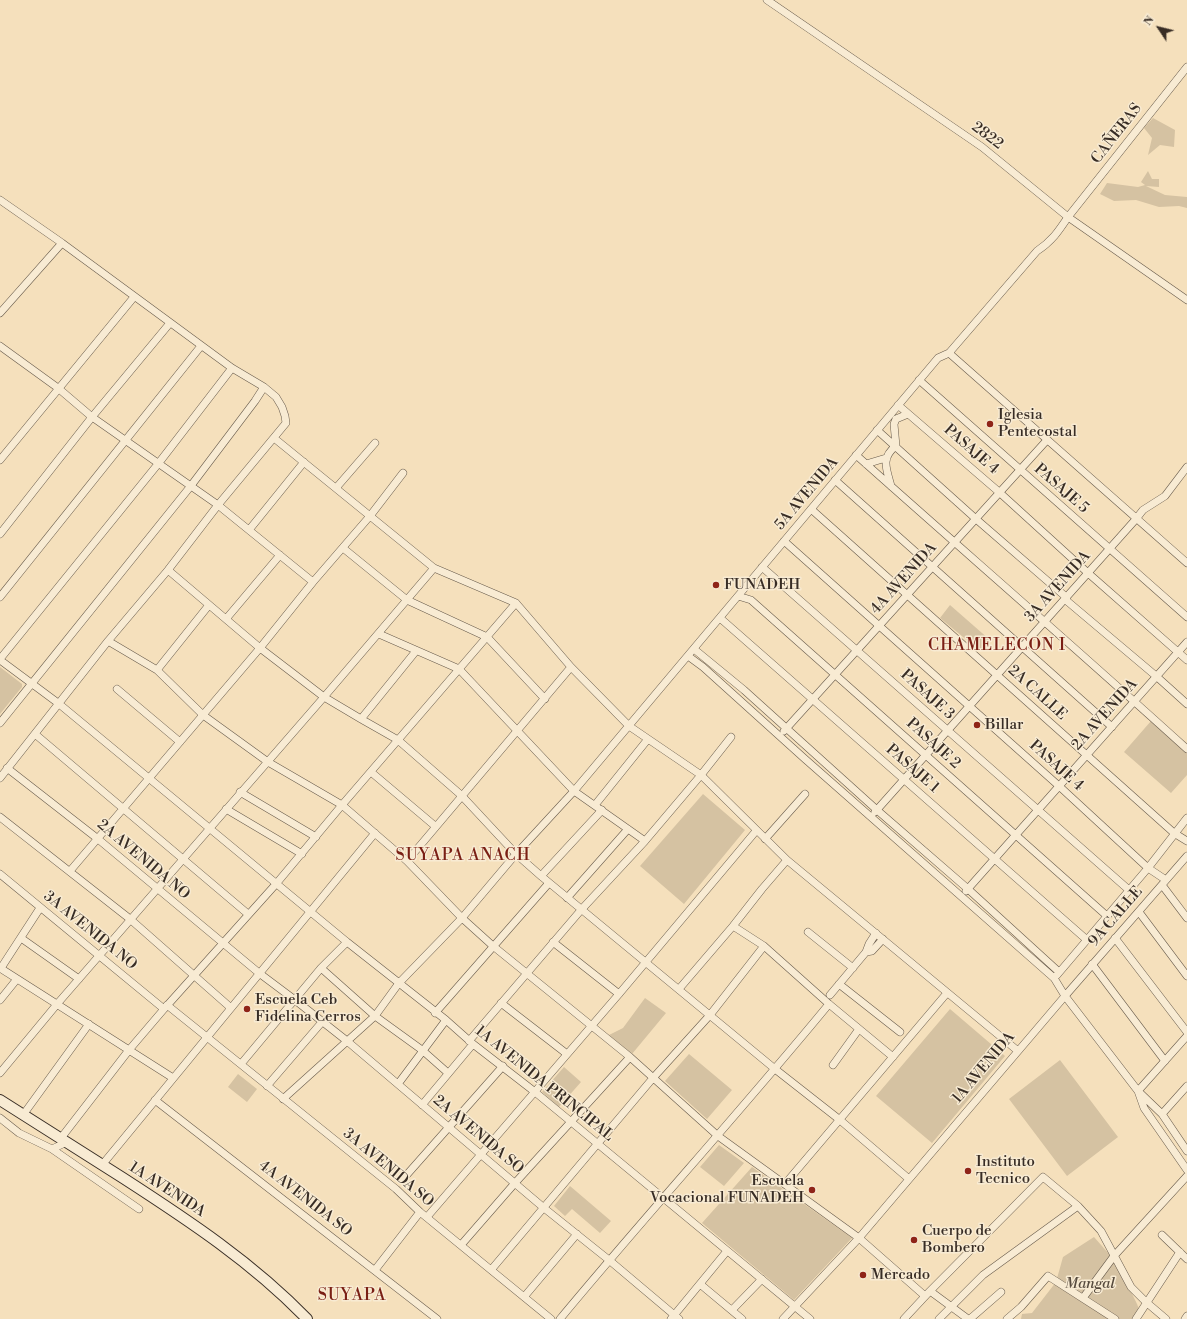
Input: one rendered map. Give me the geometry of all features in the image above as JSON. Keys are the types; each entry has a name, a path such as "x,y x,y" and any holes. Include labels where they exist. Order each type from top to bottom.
{"street":[{"name":"2822","path":"767,0 982,146 1068,217 1187,300"},
{"name":"CAÑERAS","path":"949,353 1037,251 1056,236 1068,217 1187,67"},
{"path":"0,200 62,243 232,368 264,387 276,397 282,407 286,423 218,505 168,570 58,703 0,778"},
{"path":"0,313 62,243"},
{"path":"0,460 134,297"},
{"path":"0,534 170,323"},
{"path":"0,346 58,388 92,418 218,505 313,582"},
{"path":"0,597 202,346"},
{"path":"949,353 1187,563"},
{"name":"5A AVENIDA","path":"284,1099 375,1016 399,983 462,918 516,854 629,726 938,358 949,353"},
{"path":"0,660 158,464 232,368"},
{"name":"PASAJE 5","path":"919,380 1187,617"},
{"path":"0,723 190,487 264,387"},
{"name":"PASAJE 4","path":"898,405 999,492 1187,660"},
{"path":"896,446 894,424 896,419 908,414"},
{"path":"877,430 1066,597 1067,600 1087,618 1187,704"},
{"path":"274,438 434,568 516,603 571,666 629,726 701,775 787,860 1018,1051"},
{"name":"4A AVENIDA","path":"780,736 1047,440"},
{"path":"336,488 375,443"},
{"path":"891,486 886,467 886,458 889,451 896,446"},
{"path":"856,455 1091,662 1187,750"},
{"path":"866,464 886,458"},
{"path":"249,530 304,462"},
{"name":"3A AVENIDA","path":"871,817 1143,510 1165,496 1187,467"},
{"path":"70,871 260,648 313,582 370,516 403,473"},
{"path":"835,480 1112,727"},
{"name":"2A CALLE","path":"811,509 1174,833 1187,841"},
{"name":"PASAJE 4","path":"784,542 880,625 1164,882"},
{"path":"343,548 407,600 487,637 545,699"},
{"path":"226,619 280,555"},
{"name":"PASAJE 3","path":"762,567 1129,890"},
{"path":"0,1073 58,1003 379,634 434,568"},
{"path":"168,570 260,648 324,697 398,740 461,795 516,854 541,876 581,910 646,961 775,1069 840,1120 909,1179"},
{"name":"PASAJE 2","path":"738,596 751,600 1107,916"},
{"path":"52,1149 64,1140 129,1050 165,1007 276,884 516,603"},
{"path":"157,670 209,605"},
{"name":"PASAJE 1","path":"720,618 1087,940"},
{"path":"379,634 459,669 574,790 645,841"},
{"path":"108,641 157,670 203,715 268,762 342,805 407,861 462,918 493,946 630,1057 718,1136 859,1238 925,1296"},
{"name":"2A AVENIDA","path":"962,896 1187,642"},
{"path":"694,649 968,889 1057,975 1065,996 1138,1091 1162,1114 1187,1151"},
{"path":"361,719 416,651"},
{"path":"688,656 703,667 962,896 1057,975"},
{"name":"1A AVENIDA PRINCIPAL","path":"0,660 58,703 310,912 435,1013 446,1020 471,1043 535,1092 795,1307"},
{"path":"407,861 461,795 545,699 571,666"},
{"path":"117,689 180,742"},
{"path":"35,734 248,914"},
{"path":"422,1105 501,1003 581,910 645,841 731,737"},
{"path":"595,805 648,739"},
{"name":"2A AVENIDA NO","path":"7,768 98,839 259,973"},
{"path":"371,772 435,826"},
{"path":"240,792 316,837"},
{"path":"765,839 805,794"},
{"path":"226,809 302,854"},
{"path":"541,876 602,810"},
{"path":"0,816 130,920 231,1008"},
{"path":"1057,975 1148,868 1187,818"},
{"path":"567,898 628,829"},
{"path":"427,1217 592,1026 756,831"},
{"path":"102,1165 375,833"},
{"path":"679,989 787,860"},
{"name":"9A CALLE","path":"1065,996 1164,882 1186,860"},
{"name":"3A AVENIDA NO","path":"1,876 165,1007 207,1037"},
{"path":"435,1013 549,882"},
{"path":"1164,882 1187,918"},
{"path":"40,908 1,968 58,1003 173,1078"},
{"path":"1139,912 1187,976"},
{"path":"733,926 764,946 829,1004 893,1057"},
{"path":"808,932 853,968"},
{"path":"830,995 866,952 868,944 876,934"},
{"path":"21,938 79,979"},
{"path":"1115,938 1187,1032"},
{"path":"866,952 872,951 883,939"},
{"path":"241,1064 320,968 347,942"},
{"path":"553,942 619,994"},
{"path":"491,1270 653,1078 710,1015 764,946"},
{"path":"1092,964 1165,1061"},
{"path":"320,968 375,1016 422,1050 448,1073"},
{"name":"2A AVENIDA SO","path":"259,973 347,1041 544,1208 609,1260 675,1318"},
{"path":"0,1000 17,979"},
{"path":"839,984 900,1032"},
{"path":"785,1184 947,993"},
{"name":"1A AVENIDA","path":"783,1319 859,1238 1065,996"},
{"path":"501,1003 568,1054"},
{"path":"560,1319 609,1260 718,1136 829,1004"},
{"path":"398,1084 446,1020"},
{"path":"267,1086 322,1022"},
{"path":"24,1115 89,1024"},
{"path":"833,1065 859,1029"},
{"path":"1138,1091 1187,1036"},
{"name":"3A AVENIDA SO","path":"207,1037 396,1189 420,1212 551,1319"},
{"path":"461,1246 515,1183 630,1057"},
{"path":"403,1179 503,1066"},
{"path":"1162,1114 1187,1086"},
{"path":"1138,1091 1144,1108 1187,1170"},
{"name":"1A AVENIDA","path":"0,1100 186,1219 228,1250 290,1302 307,1319"},
{"name":"4A AVENIDA SO","path":"156,1100 437,1319"},
{"path":"0,1118 19,1133 52,1149 139,1209"},
{"path":"1083,1298 1114,1256 1187,1176"},
{"path":"904,1319 930,1290 1042,1177 1078,1206 1101,1231 1131,1287 1166,1319"},
{"path":"938,1319 983,1275 1078,1206"},
{"path":"375,1270 420,1212"},
{"path":"524,1297 577,1234"},
{"path":"1162,1235 1187,1259"},
{"path":"675,1318 727,1251"},
{"path":"1136,1319 1180,1252"},
{"path":"1007,1319 1021,1307 1048,1276 1115,1319"},
{"path":"732,1310 762,1279"},
{"path":"700,1284 742,1319"},
{"path":"930,1290 969,1319 1002,1292"},
{"path":"795,1307 810,1319"}],"green space":[{"path":"1153,118 1175,130 1174,147 1160,145 1148,155 1152,138 1144,128"},
{"path":"1148,171 1152,179 1159,179 1159,187 1146,186 1165,195 1187,197 1187,208 1179,206 1159,207 1136,200 1114,201 1100,194 1107,183 1138,187 1145,185 1141,182"},
{"path":"950,605 990,640 980,651 940,618"},
{"path":"0,667 22,684 22,687 0,714"},
{"path":"1151,721 1187,754 1187,775 1171,793 1124,752"},
{"path":"703,794 745,830 684,904 640,866"},
{"path":"645,998 666,1013 632,1054 609,1035 623,1028"},
{"path":"950,1009 1005,1056 932,1143 876,1096"},
{"path":"689,1054 732,1090 707,1119 665,1081"},
{"path":"1060,1060 1118,1137 1067,1176 1009,1099"},
{"path":"564,1067 581,1082 559,1107 542,1092"},
{"path":"238,1074 257,1089 247,1102 228,1087"},
{"path":"719,1145 744,1163 724,1186 700,1167"},
{"path":"752,1167 852,1238 794,1300 702,1223"},
{"path":"570,1186 611,1221 600,1233 572,1209 565,1216 554,1206"},
{"name":"Mangal","path":"1094,1237 1117,1263 1141,1314 1136,1319 1021,1319 1022,1314 1032,1313 1056,1282 1063,1257"}],"place":[{"name":"Iglesia Pentecostal","path":"990,424"},
{"name":"FUNADEH","path":"716,585"},
{"name":"Billar","path":"977,725"},
{"name":"Escuela Ceb Fidelina Cerros","path":"247,1009"},
{"name":"Instituto Tecnico","path":"968,1171"},
{"name":"Escuela Vocacional FUNADEH","path":"812,1190"},
{"name":"Cuerpo de Bombero","path":"914,1240"},
{"name":"Mercado","path":"863,1275"}],"district":[{"name":"CHAMELECON I","path":"997,646"},
{"name":"SUYAPA ANACH","path":"463,856"},
{"name":"SUYAPA","path":"352,1296"}]}
